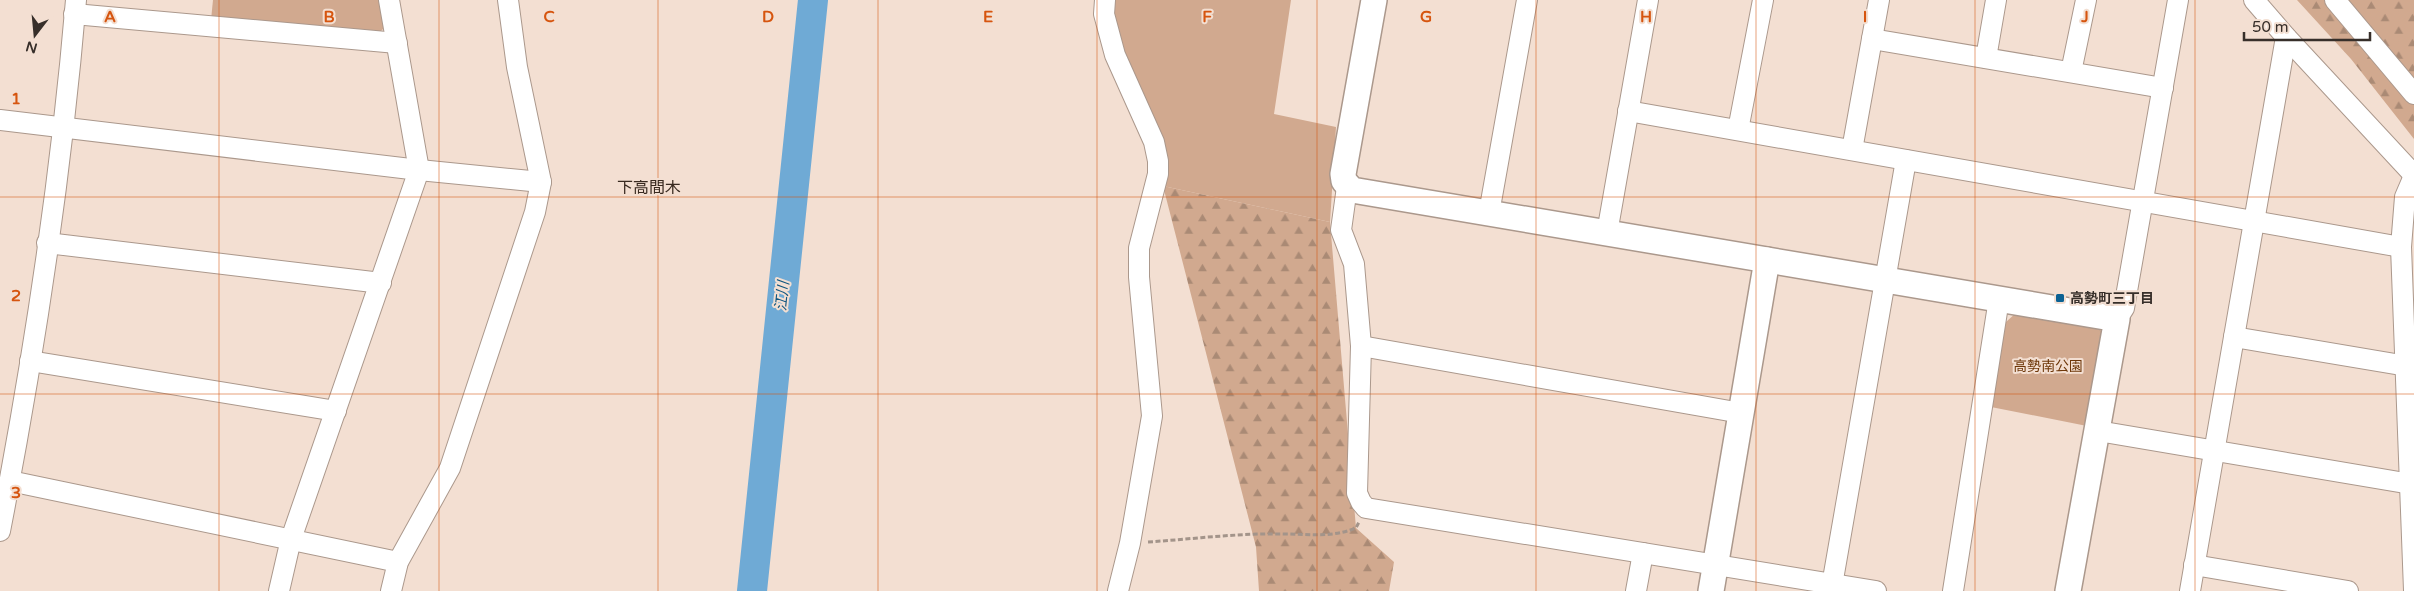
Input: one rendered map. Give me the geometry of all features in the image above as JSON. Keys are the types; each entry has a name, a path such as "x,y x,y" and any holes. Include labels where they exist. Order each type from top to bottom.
{"street":[{"path":"279,591 291,539 419,170 389,0"},
{"path":"391,591 398,562 450,468 535,212 541,182 517,67 508,0"},
{"path":"1105,0 1104,14 1115,56 1154,142 1158,161 1158,174 1139,248 1139,277 1152,416 1130,543 1118,591"},
{"path":"1374,0 1343,174 1347,187 1341,230 1354,264 1361,346 1357,493 1366,508 1716,565 1831,587 1876,591"},
{"path":"1489,214 1528,0"},
{"path":"1607,233 1648,0"},
{"path":"1738,130 1763,0"},
{"path":"1852,150 1879,0"},
{"path":"1986,58 1996,0"},
{"path":"2071,72 2086,0"},
{"path":"2068,591 2117,319 2124,308 2178,0"},
{"path":"2254,0 2414,175 2405,197 2401,247 2414,590"},
{"path":"2335,0 2414,94"},
{"path":"0,531 30,361 47,243 75,7 397,42"},
{"path":"2190,591 2286,37"},
{"path":"1872,39 2163,88"},
{"path":"1628,111 2401,247"},
{"path":"0,120 419,170 541,182"},
{"path":"1831,587 1906,160"},
{"path":"1347,187 1357,192 2117,319"},
{"path":"47,243 381,283"},
{"path":"1711,591 1767,260"},
{"path":"1954,591 1999,299"},
{"path":"2234,337 2407,366"},
{"path":"1361,346 1741,413"},
{"path":"30,361 336,411"},
{"path":"2098,431 2411,484"},
{"path":"10,481 398,562"},
{"path":"1636,591 1643,553"},
{"path":"2194,565 2348,591"}],"path":[{"path":"1130,543 1284,534 1307,536 1342,533 1356,528 1366,508"}],"green space":[{"path":"213,0 383,0 388,24 378,34 211,20"},
{"path":"1109,0 1291,0 1274,114 1336,127 1330,222 1163,186"},
{"path":"2297,0 2414,0 2414,139 2351,59"},
{"path":"1163,186 1330,222 1356,528 1394,562 1389,591 1259,591 1256,547"},
{"name":"高勢南公園","path":"2017,312 2097,324 2104,336 2087,426 1991,407 2006,322"}],"waterway":[{"name":"江川","path":"752,591 813,0"}],"place":[{"name":"高勢町三丁目","path":"2060,298"}],"district":[{"name":"下高間木","path":"649,188"}]}
